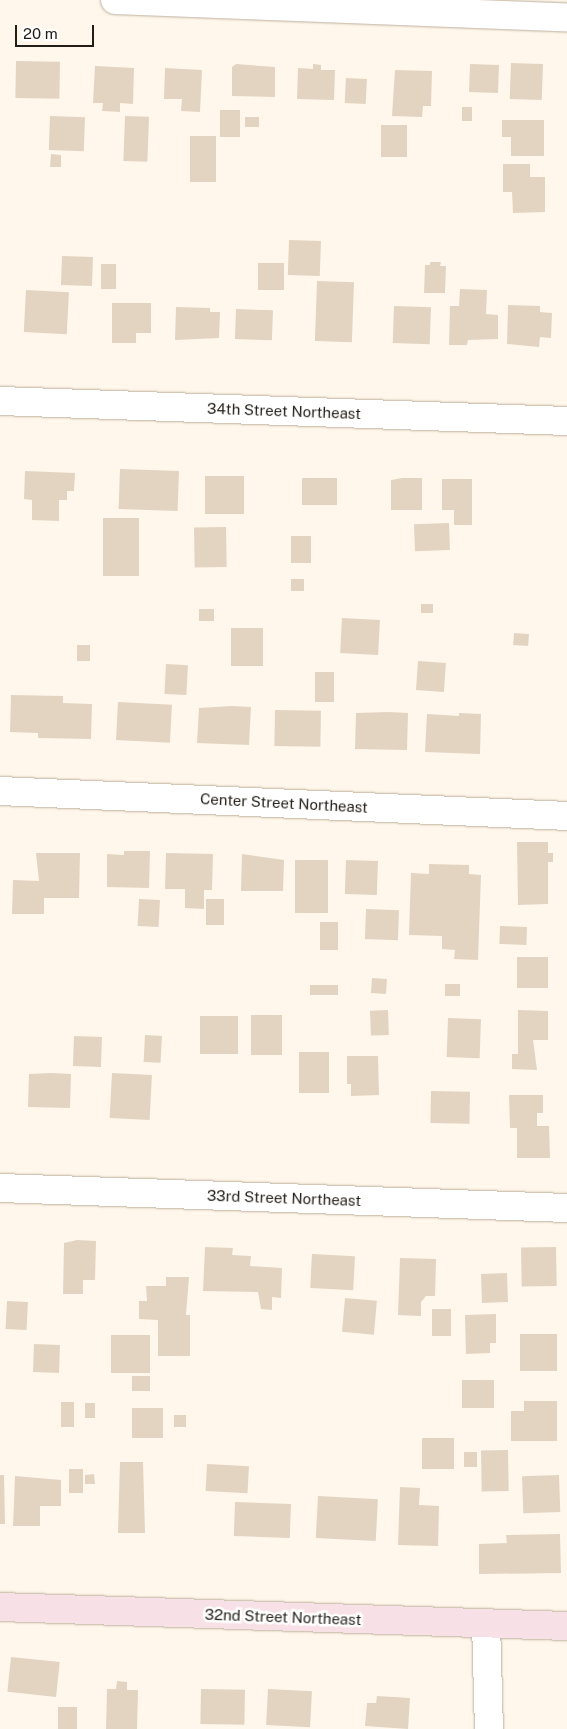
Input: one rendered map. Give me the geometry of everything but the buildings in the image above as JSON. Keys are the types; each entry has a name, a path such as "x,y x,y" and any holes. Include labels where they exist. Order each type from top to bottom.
{"main road":[{"name":"32nd Street Northeast","path":"0,1607 567,1626"}],"street":[{"path":"115,0 567,17"},
{"name":"34th Street Northeast","path":"0,402 567,420"},
{"name":"Center Street Northeast","path":"0,792 567,816"},
{"name":"33rd Street Northeast","path":"0,1188 567,1208"},
{"path":"486,1623 489,1729"}]}
